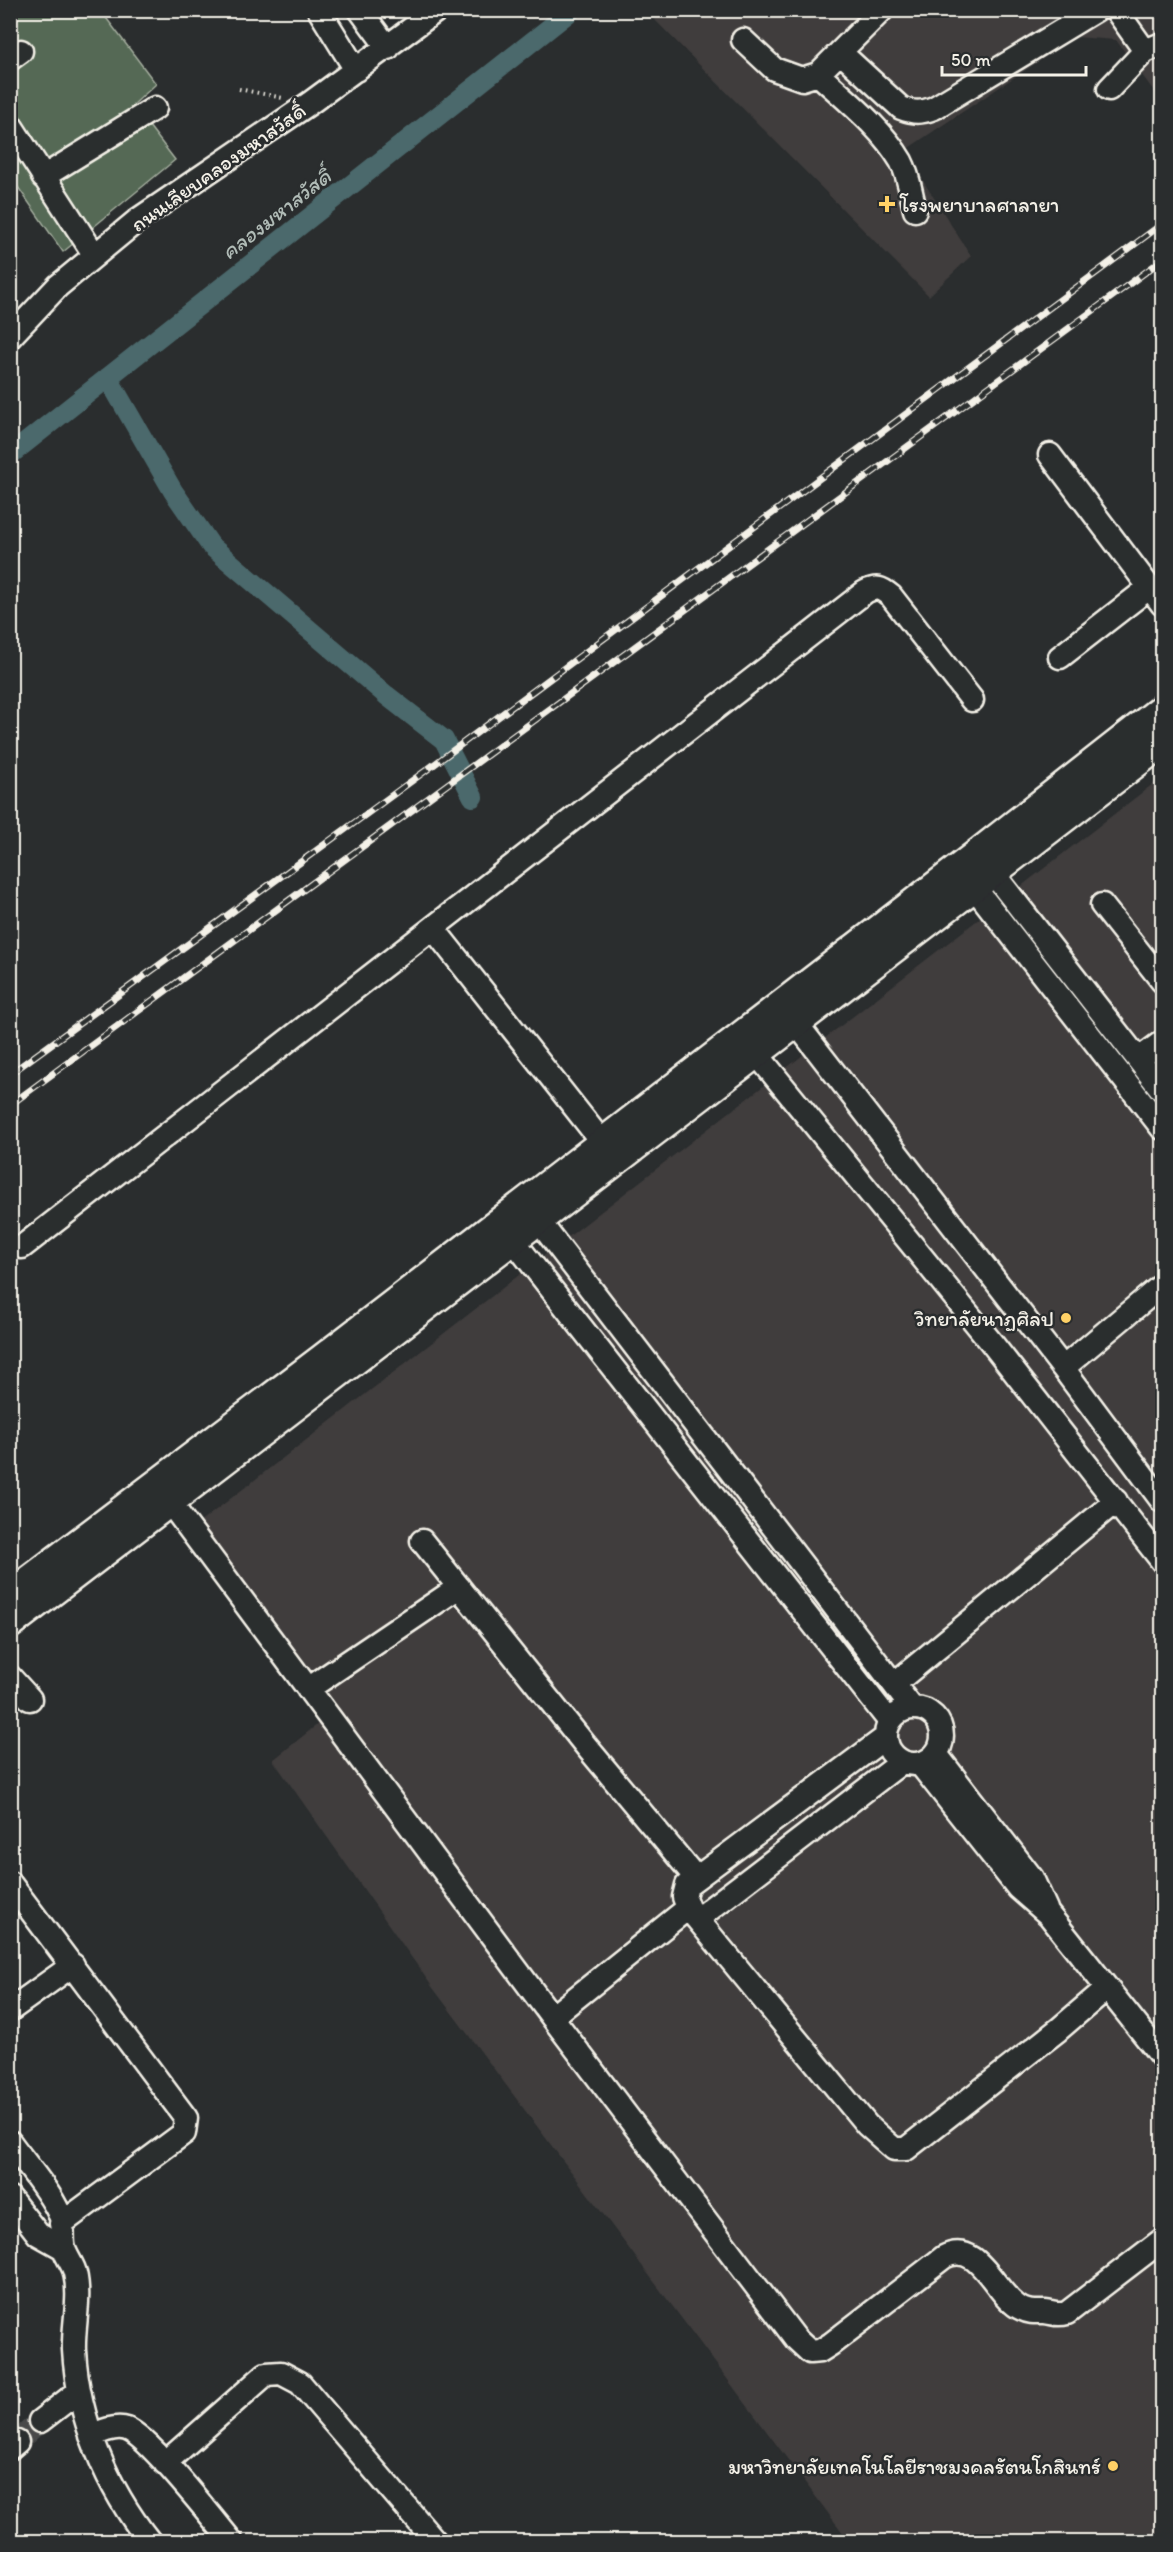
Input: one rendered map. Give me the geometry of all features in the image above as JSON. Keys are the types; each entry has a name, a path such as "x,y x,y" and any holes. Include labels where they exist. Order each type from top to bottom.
{"main road":[{"path":"10,1624 171,1504 531,1211 796,1023 988,869 1162,709"},
{"path":"531,1211 602,1142 1162,743"},
{"path":"10,1595 506,1231"}],"street":[{"path":"319,10 356,70"},
{"path":"360,10 388,48"},
{"name":"ถนนเลียบคลองมหาสวัสดิ์","path":"10,337 58,286 139,219 310,103 437,10"},
{"path":"743,40 774,69 802,79 818,74 882,10"},
{"path":"840,52 901,108 923,113 1096,10"},
{"path":"1109,89 1154,47 1116,10"},
{"path":"818,74 878,132 901,162 915,210"},
{"path":"43,177 155,108"},
{"path":"878,132 901,108"},
{"path":"10,124 94,254"},
{"path":"1050,455 1156,595 1060,657"},
{"path":"22,1247 865,591 881,588 891,596 972,700"},
{"path":"988,869 1162,1090"},
{"path":"988,869 1162,1128"},
{"path":"1102,905 1162,981"},
{"path":"433,928 602,1142"},
{"path":"796,1023 1063,1368 1162,1501"},
{"path":"1139,1059 1162,1042"},
{"path":"756,1053 991,1342 1162,1561"},
{"path":"531,1211 912,1708"},
{"path":"506,1231 888,1729 889,1749 919,1760 1032,1878 1049,1915 1162,2056"},
{"path":"1063,1368 1162,1285"},
{"path":"894,1684 1116,1501"},
{"path":"171,1504 552,2017 796,2339 810,2352 820,2351 831,2344 954,2252 965,2253 975,2261 1019,2308 1032,2313 1047,2312 1058,2316 1067,2313 1162,2240"},
{"path":"422,1541 692,1881"},
{"path":"308,1689 459,1587"},
{"path":"10,1677 30,1699"},
{"path":"552,2017 692,1914 919,1760 942,1737 937,1720 922,1709 912,1708 904,1710 888,1729 692,1881 684,1897 692,1914 867,2125 894,2149 906,2149 1058,2030 1107,1988"},
{"path":"10,1883 186,2118 187,2124 184,2133 61,2224"},
{"path":"10,2010 72,1965"},
{"path":"10,2142 61,2214 63,2248 75,2272 77,2306 74,2349 79,2391 91,2436 129,2515 150,2541"},
{"path":"10,2198 38,2234 63,2248"},
{"path":"165,2463 266,2374 281,2373 300,2383 436,2541"},
{"path":"40,2421 79,2391"},
{"path":"91,2436 111,2428 126,2428 138,2435 232,2541"}],"path":[{"path":"239,89 310,103"}],"shaded area":[{"name":"โรงพยาบาลศาลายา","path":"646,11 1162,11 1162,102 1116,40 1075,37 904,151 971,256 929,296"},
{"path":"1162,777 1162,2541 849,2541 433,1988 273,1760 339,1707 199,1523"}],"green space":[{"path":"10,11 101,11 156,84 133,105 175,160 63,252 11,177"}],"waterway":[{"name":"คลองมหาสวัสดิ์","path":"10,455 572,10"},
{"path":"108,378 173,491 211,546 386,695 444,740 473,797"}],"tunnel":[{"path":"17,2442 40,2421"}],"railway":[{"path":"10,1074 428,769 1162,224"},
{"path":"10,1105 1162,260"}],"place":[{"name":"โรงพยาบาลศาลายา","path":"887,204"},
{"name":"วิทยาลัยนาฏศิลป","path":"1066,1318"},
{"name":"มหาวิทยาลัยเทคโนโลยีราชมงคลรัตนโกสินทร์","path":"1113,2466"}]}
